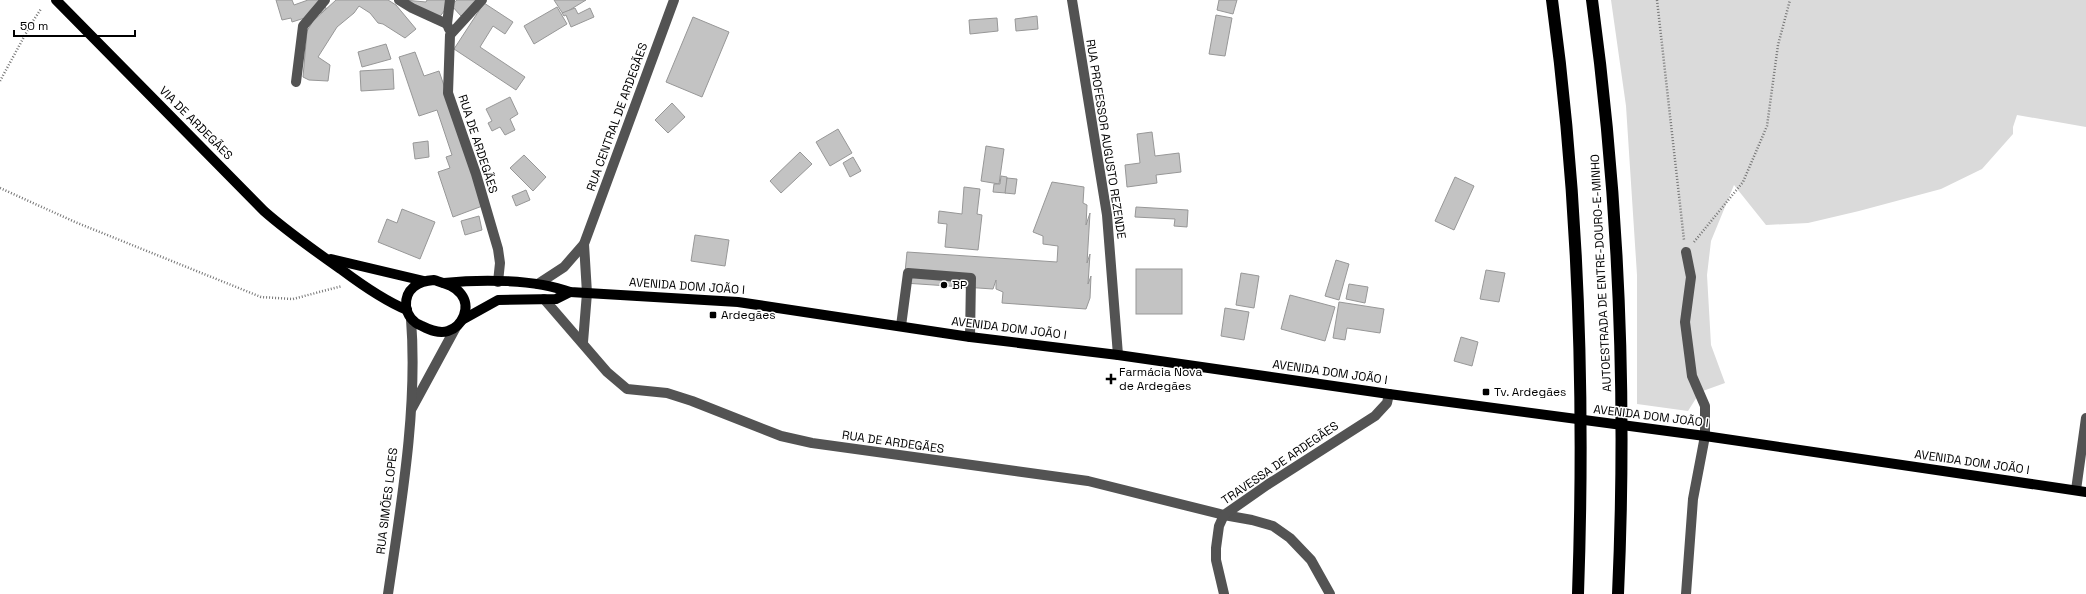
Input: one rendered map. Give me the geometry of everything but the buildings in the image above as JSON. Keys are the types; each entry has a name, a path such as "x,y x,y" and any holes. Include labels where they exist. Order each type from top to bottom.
{"highway":[{"name":"AUTOESTRADA DE ENTRE-DOURO-E-MINHO","path":"1552,0 1571,174 1579,313 1581,474 1578,594"},
{"name":"AUTOESTRADA DE ENTRE-DOURO-E-MINHO","path":"1592,0 1612,180 1620,311 1622,476 1618,594"}],"main road":[{"name":"VIA DE ARDEGÃES","path":"56,0 264,211 293,236 358,282 409,314"},
{"name":"VIA DE ARDEGÃES","path":"324,257 387,274 424,281"},
{"path":"434,280 444,283 453,287 460,294 464,302 465,311 459,324 447,331 438,332 418,325 409,314 406,301 409,292 415,285 424,281 434,280"},
{"name":"AVENIDA DOM JOÃO I","path":"444,283 472,280 538,284 552,285 570,292 738,302 970,337 1118,355 1520,412 1705,436 2081,491"},
{"name":"AVENIDA DOM JOÃO I","path":"459,324 498,300 556,299 570,292"}],"street":[{"path":"296,82 303,26 325,0"},
{"path":"399,0 412,8 447,24 450,0"},
{"path":"450,35 482,0"},
{"name":"RUA CENTRAL DE ARDEGÃES","path":"538,284 564,268 584,244 674,0"},
{"name":"RUA PROFESSOR AUGUSTO REZENDE","path":"1072,0 1107,215 1118,355"},
{"name":"RUA DE ARDEGÃES","path":"447,24 450,35 448,93 476,174 498,249 500,262 498,282"},
{"name":"RUA CENTRAL DE ARDEGÃES","path":"584,244 587,292"},
{"path":"1686,252 1691,277 1685,322 1692,376 1705,406 1705,436 1693,499 1686,594"},
{"path":"901,326 908,273 971,278 970,337"},
{"path":"583,342 587,292"},
{"name":"RUA DE ARDEGÃES","path":"544,299 583,342 607,372 626,389 673,395 781,436 848,449 1088,481 1224,516 1252,520 1273,526 1290,538 1311,560 1330,594"},
{"name":"RUA SIMÕES LOPES","path":"388,594 399,522 411,412 414,355 409,314"},
{"name":"RUA SIMÕES LOPES","path":"411,412 459,324"},
{"name":"TRAVESSA DE ARDEGÃES","path":"1224,594 1216,560 1217,536 1224,516 1274,480 1375,416 1386,403 1390,394"},
{"path":"2081,491 2086,418"}],"path":[{"path":"1657,0 1680,214 1686,252"},
{"path":"1686,252 1743,182 1767,126 1778,45 1790,0"},
{"path":"0,81 31,24 41,10"},
{"path":"0,188 75,222 261,298 293,299 358,282"}],"shaded area":[{"path":"1611,0 2086,0 2086,127 2017,115 2013,127 2013,134 1982,169 1941,189 1808,223 1766,225 1734,185 1711,241 1707,275 1711,345 1725,383 1700,392 1688,411 1637,404 1637,275 1626,106"}],"place":[{"name":"BP","path":"944,285"},
{"name":"Ardegães","path":"713,315"},
{"name":"Farmácia Nova de Ardegães","path":"1111,379"},
{"name":"Tv. Ardegães","path":"1486,392"}]}
